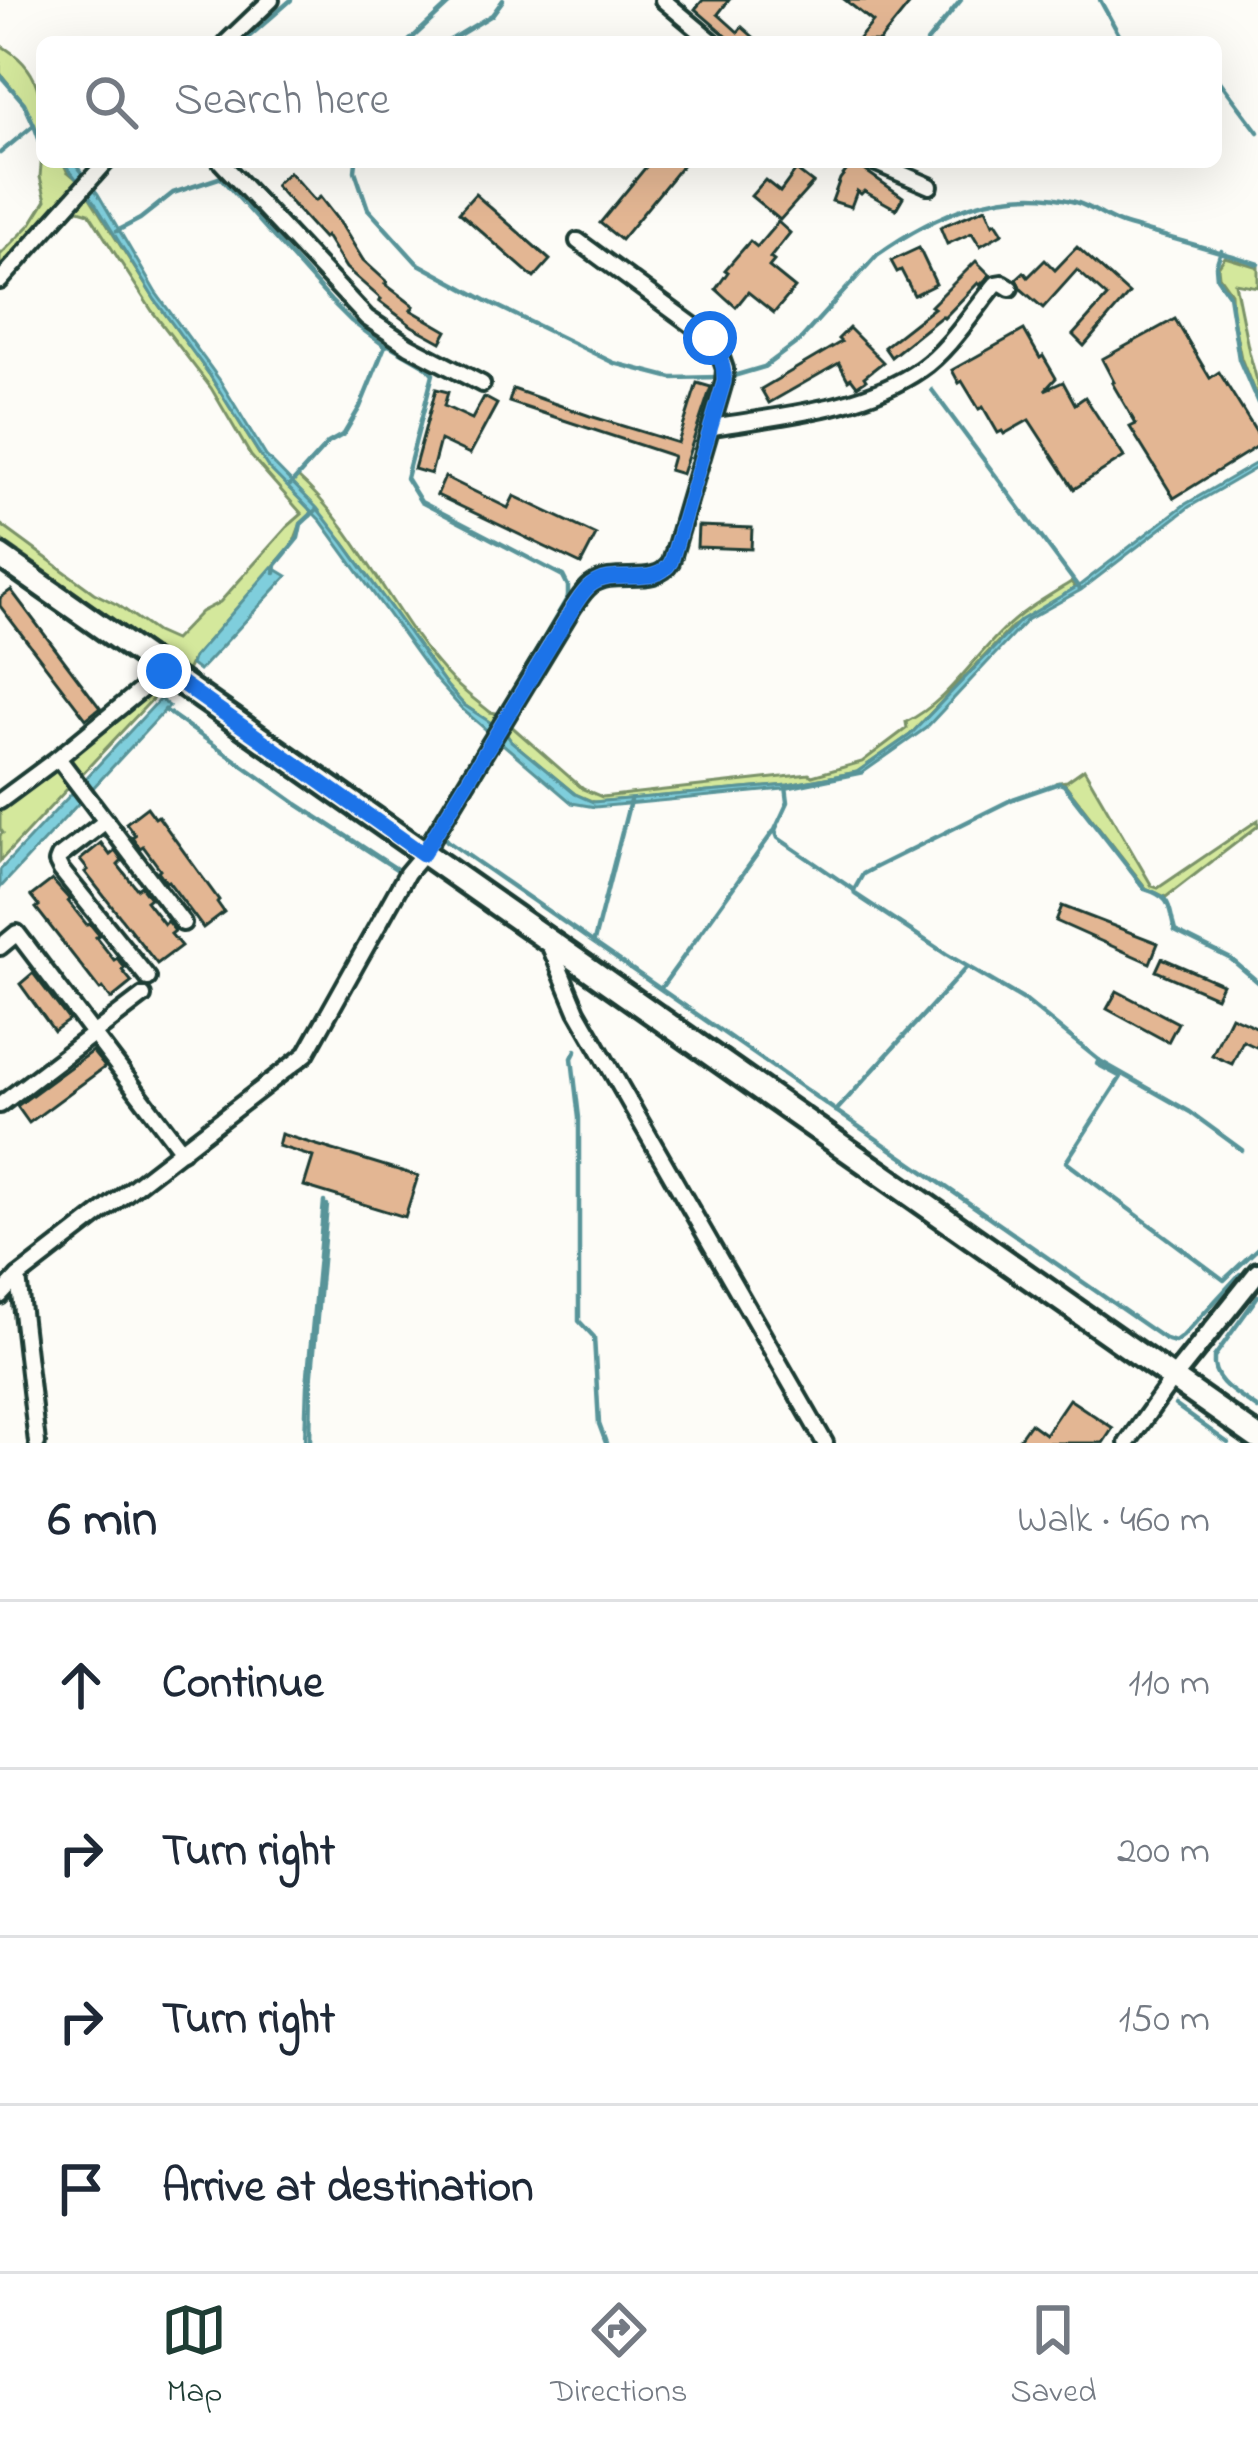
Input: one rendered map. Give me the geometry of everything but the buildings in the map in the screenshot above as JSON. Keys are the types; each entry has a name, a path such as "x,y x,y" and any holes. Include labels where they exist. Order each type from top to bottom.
{"main road":[{"path":"3,564 164,671 1258,1438"}],"street":[{"path":"233,36 271,0"},
{"path":"663,0 706,36"},
{"path":"0,281 101,168"},
{"path":"227,168 367,318 482,384"},
{"path":"888,168 930,186"},
{"path":"0,1296 18,1277 306,1054 407,873 573,608 590,586 607,577 656,575 671,562 713,427 725,369 710,338 578,241"},
{"path":"713,427 860,398 904,380 935,358 996,284 1010,288"},
{"path":"0,801 164,671"},
{"path":"58,758 183,923"},
{"path":"106,821 57,862 148,978"},
{"path":"0,946 17,933 182,1151"},
{"path":"547,940 578,1010 825,1443"},
{"path":"0,1105 143,996"},
{"path":"1127,1443 1258,1272"},
{"path":"18,1277 37,1443"}],"green space":[{"path":"0,45 32,75 36,130 24,103 0,73"},
{"path":"41,168 66,168 79,181 0,271 0,255 31,224 46,200"},
{"path":"87,193 259,454 311,511 293,544 193,658 187,671 0,539 0,524 94,593 174,640 201,612 220,602 302,514 251,456 211,388 152,311 89,213 72,211"},
{"path":"1225,257 1258,267 1258,287 1235,283 1258,401 1241,358 1231,293 1219,276 1218,267"},
{"path":"298,477 341,525 432,657 462,689 496,713 492,724 447,686 344,543 292,484"},
{"path":"1071,582 1076,588 1012,627 910,735 857,772 788,785 594,802 575,794 505,732 509,724 583,789 602,797 812,776 862,762 946,693 1010,623"},
{"path":"155,687 160,691 78,778 67,761 69,756"},
{"path":"1084,769 1152,886 1158,888 1258,820 1258,826 1166,897 1146,888 1060,782"},
{"path":"50,770 59,771 70,786 0,861 0,810"}],"water":[{"path":"68,168 78,168 98,194 156,293 219,379 266,456 317,508 447,686 575,794 593,802 788,785 857,772 910,735 1021,620 1080,585 1184,505 1258,462 1258,467 1189,507 1081,590 1027,620 926,728 862,773 784,789 595,807 572,803 463,710 436,680 321,521 267,466"},
{"path":"272,567 287,576 199,671 191,665 193,658"},
{"path":"160,699 169,706 0,888 0,870"}],"waterway":[{"path":"250,36 291,0"},
{"path":"414,36 453,0"},
{"path":"457,36 492,15 503,0"},
{"path":"932,36 961,0"},
{"path":"1100,0 1120,36"},
{"path":"0,75 24,103 34,125"},
{"path":"1222,84 1258,132"},
{"path":"0,153 34,125 36,130"},
{"path":"355,168 368,209 417,263 614,363 672,378 719,377"},
{"path":"117,231 173,193 222,177"},
{"path":"221,178 351,321 433,374 406,478 421,502 563,576 568,586 568,597 492,726"},
{"path":"730,377 764,367 799,341 877,255 899,240 946,215 997,199 1023,196 1075,202 1118,223 1258,264"},
{"path":"1221,251 1217,278 1229,295 1239,359 1258,403"},
{"path":"290,485 328,443 344,434 385,346"},
{"path":"932,390 1079,588"},
{"path":"275,573 298,538 301,524 316,510"},
{"path":"165,710 398,870"},
{"path":"854,890 863,874 876,867 1013,799 1059,783 1145,889 1165,900 1175,931 1231,959 1258,982"},
{"path":"786,786 788,802 775,830 778,838 946,954 1026,1001 1100,1061 1190,1112 1242,1150"},
{"path":"594,941 630,801"},
{"path":"459,807 444,837 447,841 1165,1339 1175,1342 1240,1274 1248,1278"},
{"path":"661,988 773,832"},
{"path":"836,1111 965,969"},
{"path":"576,1050 572,1058 579,1118 579,1321 594,1337 599,1424 606,1443"},
{"path":"1099,1060 1097,1064 1121,1077 1066,1162 1224,1280 1258,1248"},
{"path":"305,1443 324,1202"},
{"path":"310,1443 327,1205"},
{"path":"1258,1296 1214,1357 1222,1381 1258,1409"},
{"path":"1175,1405 1228,1443"}],"route":[{"path":"164,671 423,854 590,586 607,577 656,575 671,562 724,382 725,369 710,338"}]}
